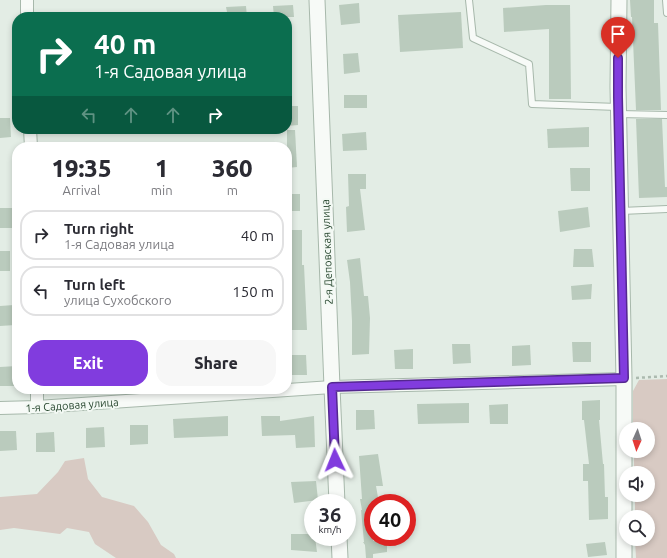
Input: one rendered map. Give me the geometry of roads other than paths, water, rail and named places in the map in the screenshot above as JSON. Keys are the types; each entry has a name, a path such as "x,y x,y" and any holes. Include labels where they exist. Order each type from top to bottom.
{"street":[{"path":"27,0 27,12"},
{"name":"2-я Деповская улица","path":"317,0 337,494"},
{"path":"619,0 618,110 624,378 624,558"},
{"name":"1-я Садовая улица","path":"292,390 332,387 624,378"},
{"path":"37,394 37,407"},
{"name":"1-я Садовая улица","path":"0,408 37,407 229,394"},
{"path":"339,546 340,558"}],"lane":[{"path":"469,0 473,38 529,64 532,104 667,115"},
{"path":"666,0 667,13"},
{"path":"620,211 667,209"}]}
